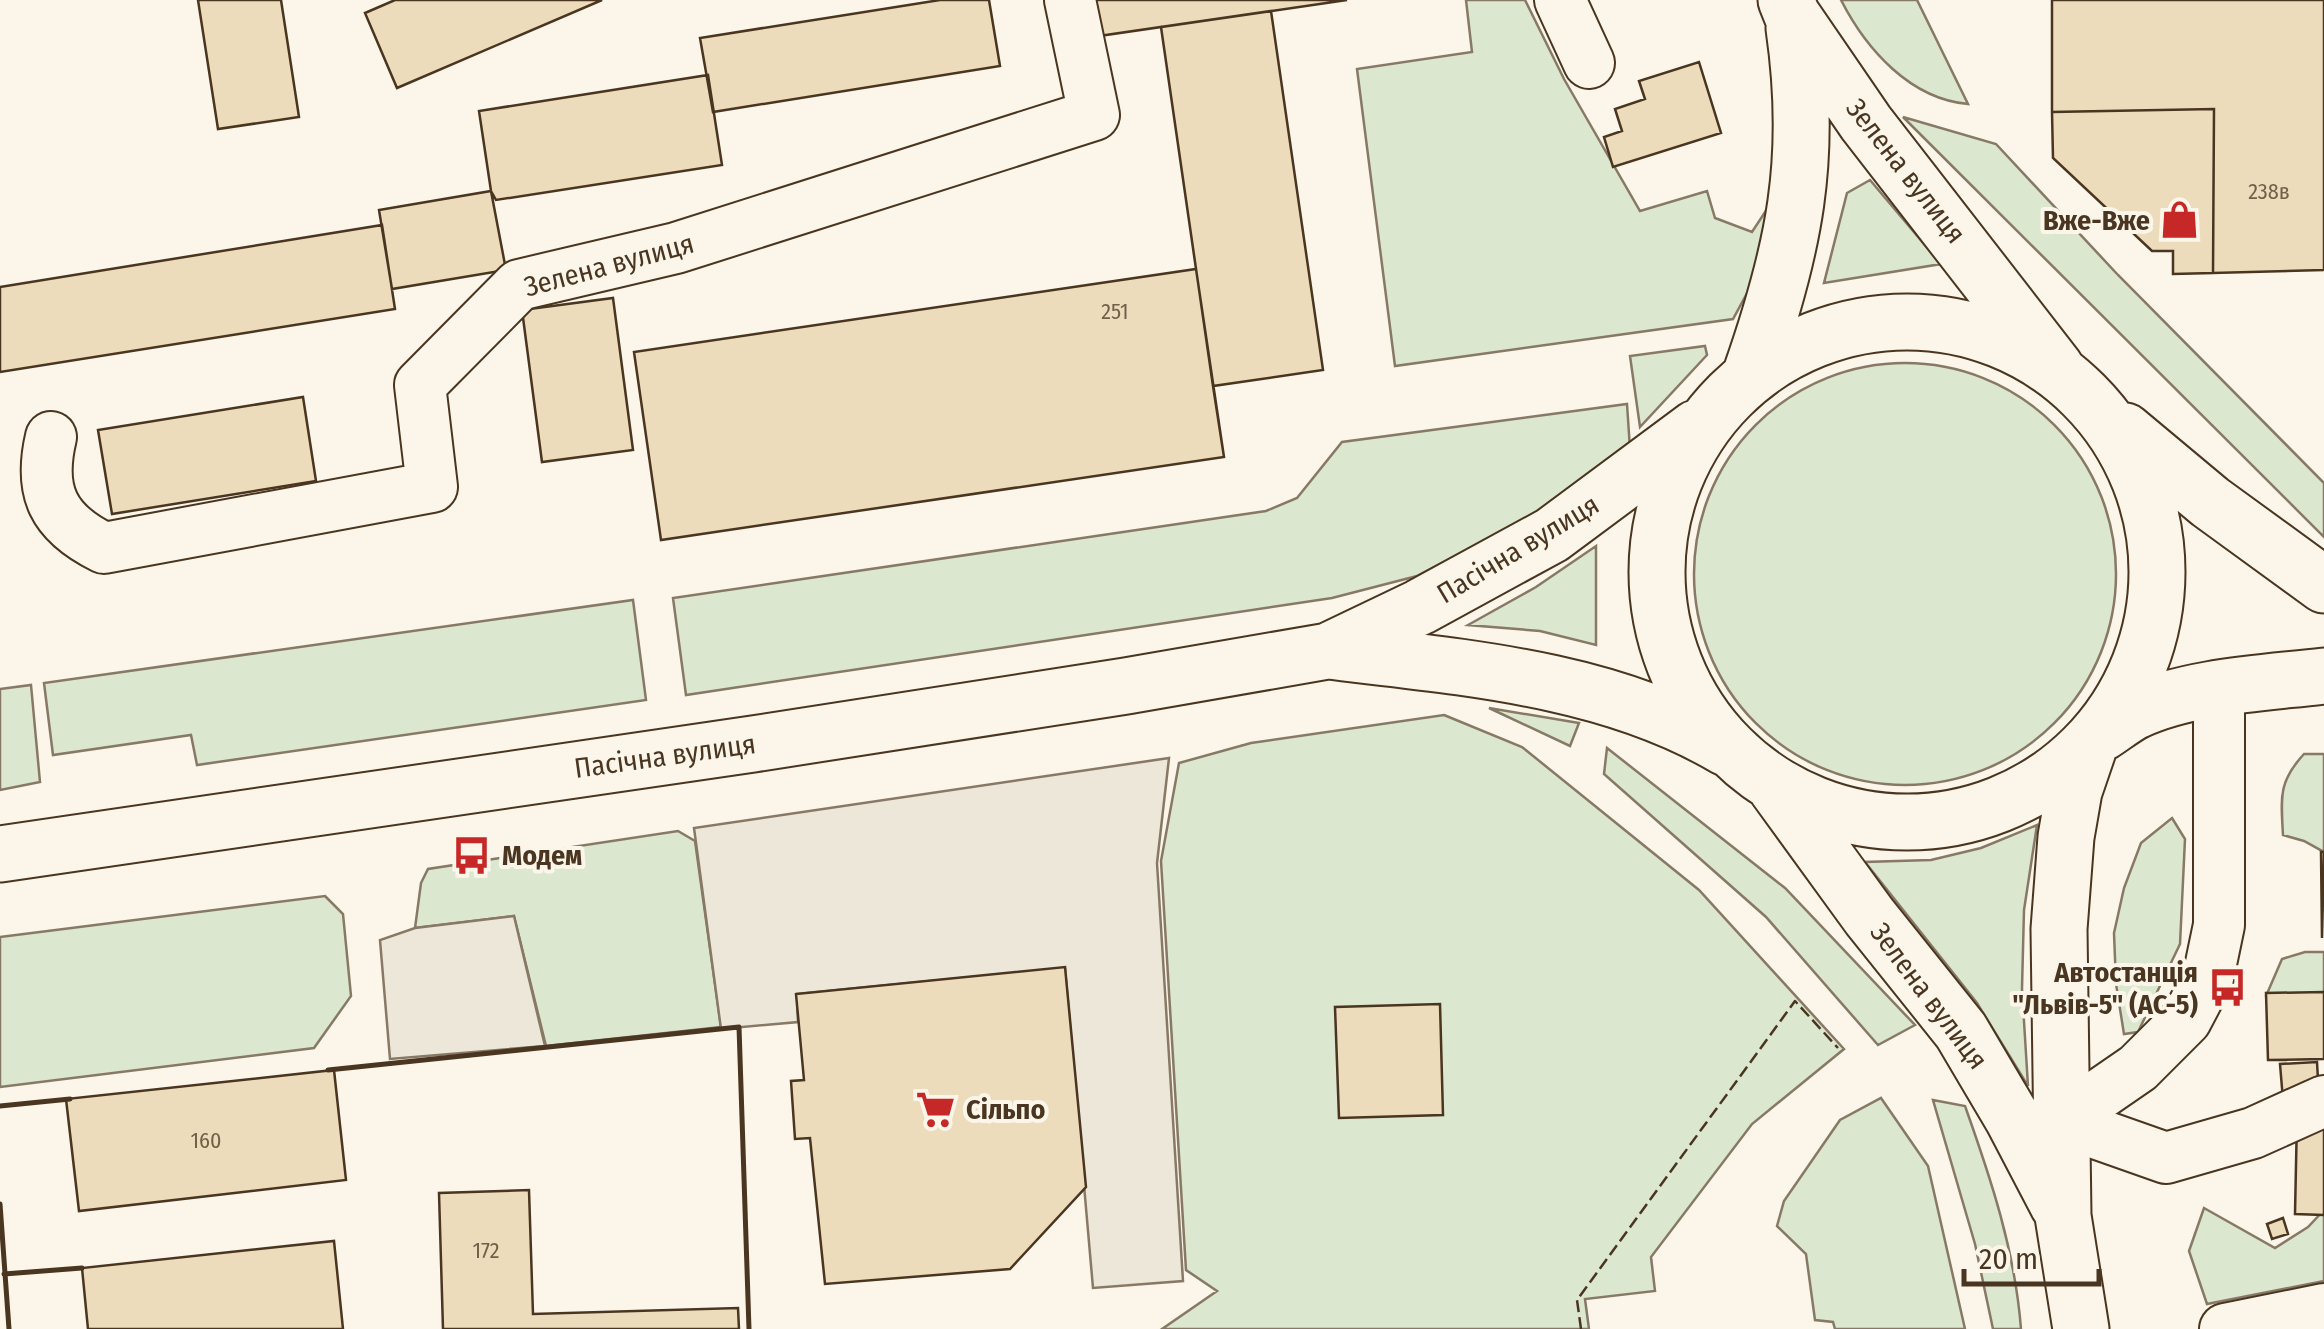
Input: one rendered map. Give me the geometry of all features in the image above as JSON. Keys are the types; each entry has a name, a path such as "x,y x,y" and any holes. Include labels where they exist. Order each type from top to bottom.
{"main road":[{"name":"Зелена вулиця","path":"1789,8 1866,123 2059,372"},
{"name":"Зелена вулиця","path":"1751,373 1774,310 1802,174 1803,88 1789,8"},
{"path":"2324,585 2210,502 2059,372 1982,337 1912,325 1833,332 1781,353 1751,373 1696,428 1662,508 1656,548 1657,591 1664,633 1678,672 1699,709 1733,752 1776,788 1850,815 1899,820 1948,818 2029,792 2060,773 2136,711 2219,689 2324,676"},
{"path":"2094,742 2131,688 2149,648 2156,622 2160,567 2138,474 2106,416"},
{"name":"Пасічна вулиця","path":"0,854 752,744 1328,650 1552,535 1696,428"},
{"name":"Пасічна вулиця","path":"1328,650 1446,665 1570,688 1690,727 1733,752"},
{"name":"Зелена вулиця","path":"2081,1329 2064,1216 2059,929 2074,791 2094,742"},
{"name":"Зелена вулиця","path":"1776,788 1961,1031 2014,1119 2064,1216"}],"lane":[{"name":"Зелена вулиця","path":"52,437 45,464 48,491 59,516 79,536 104,548 432,487 420,385 519,285 676,248 1094,115 1070,0"},
{"path":"1560,0 1590,63"},
{"path":"2061,1121 2138,1068 2186,1020 2208,978 2219,925 2219,689"},
{"path":"2061,1121 2166,1158 2253,1133 2324,1101"},
{"path":"2225,1329 2324,1310"}],"green space":[{"path":"1466,0 1525,0 1564,79 1640,211 1707,191 1715,218 1752,232 1773,200 1776,240 1733,319 1395,366 1357,69 1472,52"},
{"path":"1841,0 1917,0 1968,104 1927,93 1909,82 1877,53"},
{"path":"1903,117 1996,144 2118,275 2324,483 2324,537"},
{"path":"1870,180 1941,264 1824,283 1847,193"},
{"path":"1705,346 1707,355 1640,427 1630,356"},
{"path":"1905,363 1946,367 1986,379 2022,398 2054,425 2081,457 2100,493 2112,533 2116,574 2112,615 2100,655 2081,691 2054,723 2022,750 1986,769 1946,781 1905,785 1864,781 1824,769 1788,750 1756,723 1729,691 1710,655 1698,615 1694,574 1698,533 1710,493 1729,457 1756,425 1788,398 1824,379 1864,367"},
{"path":"1627,404 1630,449 1545,509 1417,576 1332,598 686,695 673,598 1266,511 1297,498 1342,442"},
{"path":"1596,546 1596,645 1540,631 1468,625 1536,587"},
{"path":"633,600 646,700 197,765 191,735 53,755 44,683"},
{"path":"31,685 40,782 0,790 0,689"},
{"path":"1489,708 1579,723 1570,746"},
{"path":"1444,715 1522,747 1699,890 1844,1049 1752,1124 1651,1257 1655,1291 1585,1299 1589,1329 1162,1329 1217,1291 1186,1270 1161,861 1179,763 1251,743"},
{"path":"1607,748 1785,888 1915,1025 1878,1045 1766,917 1604,774"},
{"path":"2304,754 2324,754 2324,852 2283,835 2285,782"},
{"path":"2172,818 2185,839 2180,944 2138,1032 2124,1034 2116,984 2114,933 2124,888 2141,843"},
{"path":"2037,825 2024,910 2022,989 2028,1086 1977,1003 1865,862 1931,860 1981,848"},
{"path":"678,831 695,841 721,1027 546,1046 514,916 415,928 421,883 428,869"},
{"path":"325,896 343,914 351,996 314,1048 0,1087 0,937"},
{"path":"2305,952 2324,952 2324,1021 2283,1017 2266,996 2282,959"},
{"path":"1881,1098 1928,1166 1965,1329 1835,1329 1833,1322 1815,1320 1806,1254 1777,1226 1784,1201 1840,1120"},
{"path":"1933,1100 1965,1106 2008,1243 2021,1329 1993,1329 1975,1244"},
{"path":"2204,1208 2275,1248 2308,1227 2324,1210 2324,1281 2207,1304 2189,1251"}],"shaded area":[{"path":"1169,758 1157,863 1183,1281 1093,1288 1065,968 797,994 798,1022 721,1029 694,828"},
{"path":"514,916 545,1046 390,1059 380,940 415,928"}],"building":[{"path":"198,0 281,0 299,117 218,129"},
{"path":"395,0 602,0 397,88 365,13"},
{"path":"940,0 989,0 1000,66 713,112 700,38"},
{"path":"1086,0 1347,0 1271,11 1323,370 1213,386 1224,457 661,540 634,352 1196,269 1161,27 1092,37"},
{"path":"1086,0 1347,0 1092,37"},
{"path":"2052,0 2324,0 2324,270 2213,273 2214,109 2052,112"},
{"path":"1271,11 1323,370 1213,386 1161,27"},
{"path":"1699,62 1721,133 1613,167 1604,137 1622,131 1615,109 1645,99 1639,81"},
{"path":"708,75 722,165 496,200 491,191 479,111"},
{"path":"2214,109 2213,273 2173,274 2173,251 2152,251 2053,158 2052,112"},
{"path":"491,191 506,270 392,289 379,210"},
{"path":"382,225 395,309 0,372 0,287"},
{"path":"1196,269 1224,457 661,540 634,352"},
{"path":"613,298 633,450 542,462 522,310"},
{"path":"303,397 316,481 112,514 98,430"},
{"path":"2321,852 2324,852 2322,938"},
{"name":"Сільпо","path":"1065,967 1086,1187 1010,1269 825,1284 810,1138 795,1139 791,1081 804,1080 796,994"},
{"path":"2324,992 2324,1059 2268,1060 2266,993"},
{"path":"1440,1004 1443,1115 1339,1118 1335,1007"},
{"path":"2317,1062 2319,1098 2283,1100 2280,1064"},
{"path":"334,1070 346,1180 79,1211 66,1099"},
{"path":"2297,1117 2324,1118 2324,1215 2295,1214"},
{"path":"529,1190 533,1314 738,1308 739,1329 443,1329 439,1193"},
{"path":"2283,1218 2288,1234 2272,1239 2267,1224"},
{"path":"334,1241 343,1329 88,1329 82,1268"}],"fence":[{"path":"1581,1329 1577,1300 1795,1001 1838,1048"}],"wall":[{"path":"328,1070 739,1027 749,1329"},
{"path":"0,1106 70,1099"},
{"path":"0,1204 9,1329"},
{"path":"4,1274 82,1268"}],"place":[{"name":"Вже-Вже","path":"2180,220"},
{"name":"Модем","path":"472,855"},
{"name":"Автостанція \"Львів-5\" (АС-5)","path":"2228,988"},
{"name":"Сільпо","path":"936,1109"}]}
